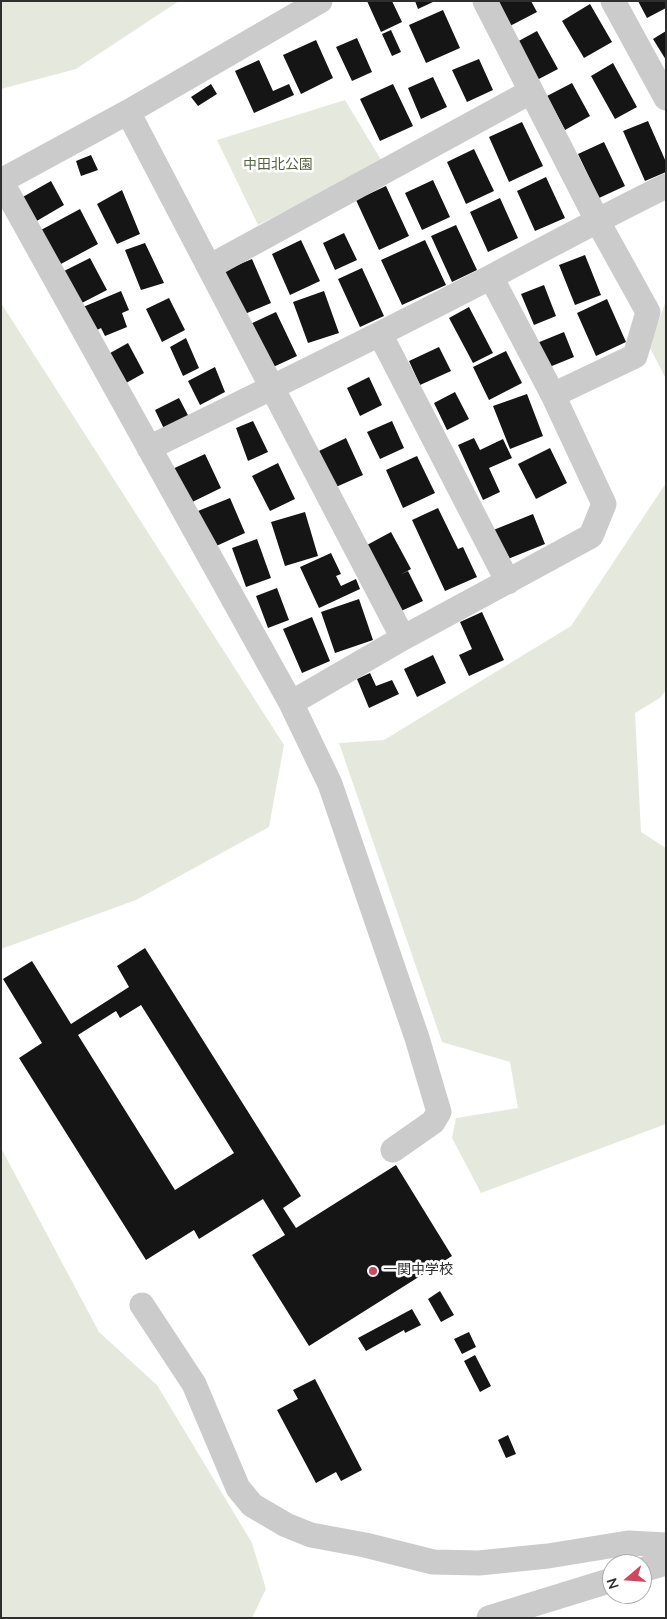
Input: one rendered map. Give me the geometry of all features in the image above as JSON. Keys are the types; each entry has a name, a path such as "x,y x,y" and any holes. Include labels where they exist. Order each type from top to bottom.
{"street":[{"path":"320,1 128,112 1,181 291,702 330,784 417,1038 439,1112 434,1122 393,1150"},
{"path":"485,1 597,220 648,312 635,356 553,395"},
{"path":"613,1 666,98"},
{"path":"209,266 530,92"},
{"path":"128,112 403,638"},
{"path":"149,448 380,334 597,220 666,186"},
{"path":"291,702 403,638 591,536 604,504 553,395 491,277"},
{"path":"380,334 508,582"},
{"path":"142,1305 194,1384 238,1488 252,1505 286,1525 311,1535 365,1545 433,1562 479,1563 548,1556 628,1543 666,1545"},
{"path":"652,1567 666,1563"},
{"path":"489,1618 602,1583"}],"green space":[{"path":"1,1 179,1 76,69 1,89"},
{"name":"中田北公園","path":"345,100 383,163 258,225 217,140"},
{"path":"666,301 666,379 649,346"},
{"path":"1,303 284,745 269,827 136,900 1,949"},
{"path":"666,483 666,690 660,698 635,713 641,832 666,848 666,1124 481,1193 452,1138 456,1118 518,1108 510,1062 442,1042 339,743 384,740 571,626"},
{"path":"1,1148 99,1332 157,1385 252,1543 266,1589 252,1618 1,1618"}],"building":[{"path":"367,1 392,1 402,22 381,32"},
{"path":"415,1 435,1 418,9"},
{"path":"496,1 531,1 537,12 508,27"},
{"path":"638,1 666,1 666,8 647,18"},
{"path":"590,4 612,42 584,58 562,21"},
{"path":"443,10 460,48 426,63 409,25"},
{"path":"391,30 401,52 392,56 382,34"},
{"path":"537,31 558,69 535,81 515,43"},
{"path":"666,31 666,60 653,39"},
{"path":"357,38 372,72 352,81 336,47"},
{"path":"316,40 333,78 301,94 283,55"},
{"path":"479,59 493,90 467,102 452,70"},
{"path":"259,60 273,91 289,84 294,95 254,113 235,71"},
{"path":"613,63 637,107 615,119 591,76"},
{"path":"433,77 447,107 421,119 408,88"},
{"path":"572,83 590,116 565,130 547,96"},
{"path":"211,84 217,94 198,106 191,97"},
{"path":"393,84 413,126 380,141 360,99"},
{"path":"648,121 666,162 666,172 645,181 623,131"},
{"path":"522,122 543,166 509,182 489,137"},
{"path":"604,142 625,186 599,198 578,154"},
{"path":"474,149 494,191 466,204 447,162"},
{"path":"91,155 98,170 81,176 76,161"},
{"path":"546,177 565,218 535,231 517,191"},
{"path":"433,180 450,217 422,230 405,193"},
{"path":"51,181 64,205 35,222 21,198"},
{"path":"386,186 409,236 379,250 356,200"},
{"path":"122,190 140,234 117,244 97,204"},
{"path":"500,198 518,238 488,252 470,212"},
{"path":"80,209 98,244 59,265 41,230"},
{"path":"456,225 477,270 452,282 431,236"},
{"path":"344,233 357,260 335,270 323,243"},
{"path":"301,240 320,281 290,295 272,254"},
{"path":"425,240 446,285 402,305 381,260"},
{"path":"145,243 164,283 141,290 125,250"},
{"path":"585,255 601,295 575,305 559,265"},
{"path":"90,258 107,290 78,305 62,272"},
{"path":"252,259 271,303 240,316 221,272"},
{"path":"362,268 384,316 360,327 338,279"},
{"path":"544,285 556,316 534,325 521,294"},
{"path":"121,291 129,310 122,313 127,327 105,336 101,328 93,332 83,307"},
{"path":"324,291 339,333 308,343 293,302"},
{"path":"169,298 185,330 162,342 146,309"},
{"path":"607,299 626,342 596,356 577,313"},
{"path":"469,307 493,353 473,363 449,318"},
{"path":"276,312 297,356 269,369 248,325"},
{"path":"564,332 574,357 547,368 537,343"},
{"path":"186,338 199,368 183,376 170,347"},
{"path":"128,343 144,373 119,387 103,357"},
{"path":"439,347 451,371 420,385 409,361"},
{"path":"506,351 522,383 489,400 473,367"},
{"path":"215,367 225,392 200,405 188,381"},
{"path":"369,377 382,405 360,416 347,388"},
{"path":"455,392 469,419 447,430 434,403"},
{"path":"527,394 543,436 510,449 493,406"},
{"path":"179,398 190,419 165,431 155,410"},
{"path":"253,421 268,452 248,461 236,428"},
{"path":"392,421 404,448 380,459 367,432"},
{"path":"346,438 363,475 336,487 319,451"},
{"path":"474,438 480,450 503,439 512,458 489,468 500,492 483,500 458,445"},
{"path":"550,448 567,483 536,499 518,464"},
{"path":"205,454 221,488 182,507 166,472"},
{"path":"417,456 435,493 403,508 386,470"},
{"path":"278,463 295,499 270,511 252,476"},
{"path":"230,498 245,533 214,547 198,511"},
{"path":"438,508 458,549 463,547 477,577 445,591 412,520"},
{"path":"305,512 318,556 285,566 271,522"},
{"path":"533,514 545,544 503,561 491,531"},
{"path":"391,532 411,569 400,575 408,571 423,601 399,612 367,545"},
{"path":"257,539 271,578 246,587 232,548"},
{"path":"331,553 341,574 336,576 341,586 356,579 360,589 319,608 300,567"},
{"path":"277,588 289,620 268,628 256,596"},
{"path":"359,599 373,640 335,653 321,612"},
{"path":"482,612 504,660 469,676 459,655 472,649 460,622"},
{"path":"312,617 330,661 302,673 283,629"},
{"path":"433,655 446,683 417,697 404,669"},
{"path":"370,673 376,686 392,680 399,694 369,708 357,679"},
{"path":"145,948 301,1196 283,1208 296,1228 396,1165 452,1256 309,1346 252,1255 285,1235 263,1199 199,1239 194,1230 146,1260 19,1058 42,1043 3,979 32,961 71,1024 129,987 117,966","holes":["141,1005 234,1153 175,1190 78,1035 116,1011 120,1018"]},
{"path":"440,1291 454,1315 441,1322 428,1299"},
{"path":"412,1309 421,1325 405,1333 404,1330 366,1351 358,1338"},
{"path":"469,1332 476,1347 462,1354 454,1339"},
{"path":"475,1355 491,1386 480,1392 464,1361"},
{"path":"315,1379 362,1470 341,1481 336,1472 316,1483 277,1410 298,1399 293,1390"},
{"path":"508,1435 516,1454 506,1458 498,1440"}],"place":[{"name":"一関中学校","path":"373,1271"}]}
